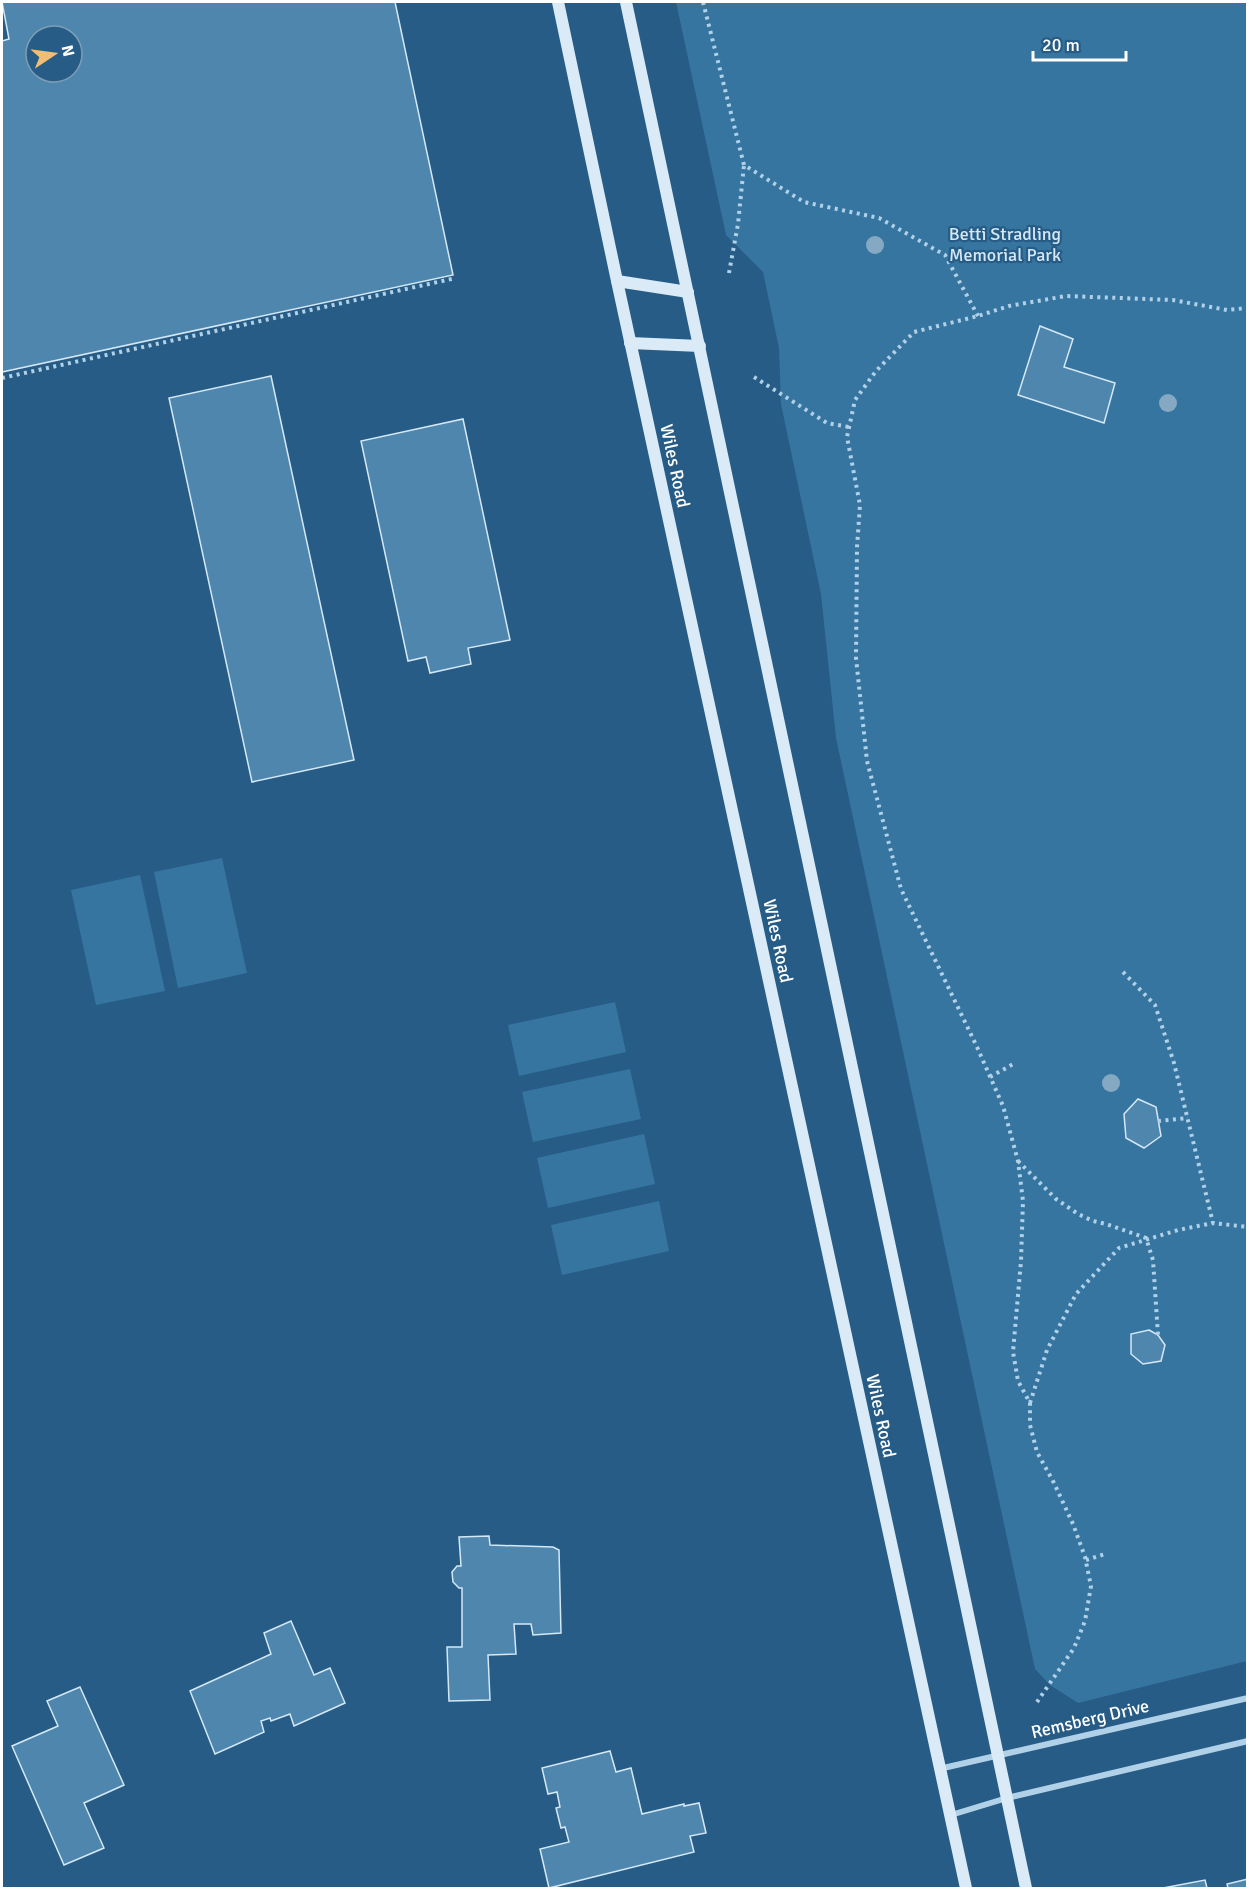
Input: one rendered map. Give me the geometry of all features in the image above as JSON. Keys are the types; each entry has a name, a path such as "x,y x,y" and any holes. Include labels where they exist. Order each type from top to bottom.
{"main road":[{"name":"Wiles Road","path":"558,2 616,282 966,1888"},
{"path":"626,2 1026,1888"},
{"path":"616,282 688,292"},
{"path":"630,343 700,346"}],"street":[{"name":"Remsberg Drive","path":"939,1769 1248,1698"},
{"path":"950,1815 1007,1798 1248,1741"}],"path":[{"path":"703,2 744,165 738,224 729,273"},
{"path":"744,165 804,202 879,218 945,255 978,316"},
{"path":"2,378 456,278"},
{"path":"1030,1402 1018,1381 1013,1352 1021,1262 1023,1201 1018,1161 1004,1106 901,889 867,762 856,658 857,547 860,505 846,437 855,400 876,371 914,332 1009,306 1066,296 1173,300 1227,310 1248,308"},
{"path":"754,377 827,423 849,427"},
{"path":"1123,972 1155,1005 1174,1063 1213,1223"},
{"path":"990,1077 1015,1063"},
{"path":"1158,1121 1188,1118"},
{"path":"1018,1161 1056,1199 1078,1214 1146,1238"},
{"path":"1037,1702 1074,1648 1085,1621 1091,1586 1086,1560 1073,1524 1037,1452 1030,1425 1030,1402 1047,1350 1076,1294 1119,1248 1146,1238 1213,1223 1248,1227"},
{"path":"1146,1238 1153,1260 1158,1335"},
{"path":"1086,1560 1105,1554"}],"green space":[{"name":"Betti Stradling Memorial Park","path":"676,2 1247,2 1247,1661 1078,1703 1050,1685 1035,1669 836,738 821,594 781,404 779,348 763,272 726,235"},
{"path":"222,858 247,973 178,988 154,872"},
{"path":"140,875 165,991 96,1005 71,890"},
{"path":"615,1002 626,1052 519,1076 508,1025"},
{"path":"630,1069 641,1119 533,1142 522,1092"},
{"path":"644,1134 655,1184 548,1208 537,1158"},
{"path":"659,1201 669,1251 562,1275 551,1225"}],"building":[{"path":"2,2 395,2 453,275 2,372 2,41 9,39"},
{"path":"1040,326 1073,339 1064,367 1115,383 1104,423 1018,395"},
{"path":"271,376 354,760 252,782 169,398"},
{"path":"463,419 510,640 468,648 471,664 430,673 426,657 408,661 361,441"},
{"path":"1138,1099 1156,1107 1161,1136 1144,1148 1126,1138 1124,1114"},
{"path":"1149,1330 1158,1335 1165,1345 1161,1361 1143,1364 1131,1354 1131,1334"},
{"path":"489,1536 490,1545 553,1547 559,1550 561,1633 533,1635 531,1624 514,1624 516,1654 488,1655 490,1700 449,1701 447,1647 462,1647 462,1588 453,1582 452,1572 457,1566 461,1566 459,1537"},
{"path":"291,1621 314,1675 330,1668 345,1703 294,1726 290,1714 271,1721 270,1718 261,1721 264,1732 215,1754 190,1691 271,1654 264,1633"},
{"path":"80,1687 124,1785 84,1803 104,1848 64,1865 12,1746 58,1726 47,1701"},
{"path":"610,1751 616,1772 631,1768 642,1814 684,1804 684,1806 699,1803 706,1833 690,1836 694,1852 549,1888 540,1849 569,1842 565,1827 561,1828 556,1808 560,1807 557,1792 548,1794 542,1768"},
{"path":"1248,1879 1248,1888 1228,1888 1227,1884"},
{"path":"1205,1880 1207,1888 1163,1888"}]}
